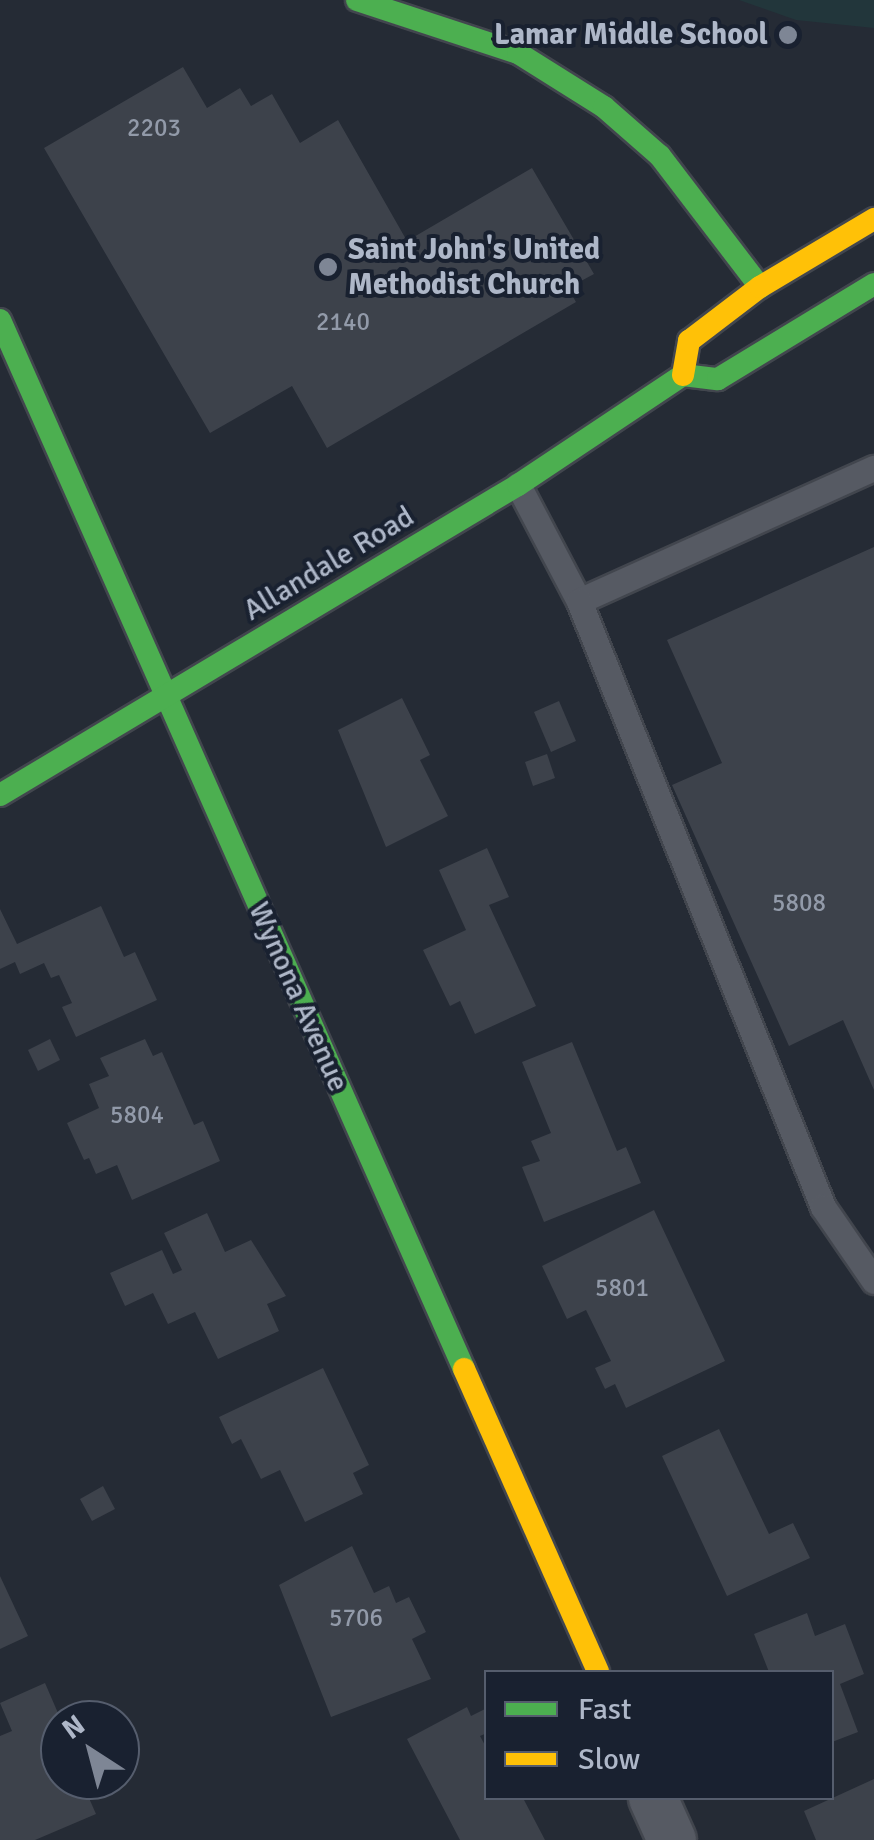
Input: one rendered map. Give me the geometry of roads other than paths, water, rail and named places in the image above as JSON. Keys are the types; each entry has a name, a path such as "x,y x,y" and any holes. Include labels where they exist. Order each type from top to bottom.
{"street":[{"path":"357,0 518,53 604,107 660,156 760,287"},
{"path":"874,219 760,287 689,341 683,375 718,380 874,284"},
{"name":"Wynona Avenue","path":"0,320 597,1670"},
{"name":"Allandale Road","path":"0,795 518,485 683,375"},
{"path":"654,1800 672,1840"}],"lane":[{"path":"579,601 874,468"},
{"path":"518,485 579,601 822,1207 874,1281"}],"place":[{"name":"Lamar Middle School","path":"788,35"},
{"name":"Saint John's United Methodist Church","path":"328,267"}]}
